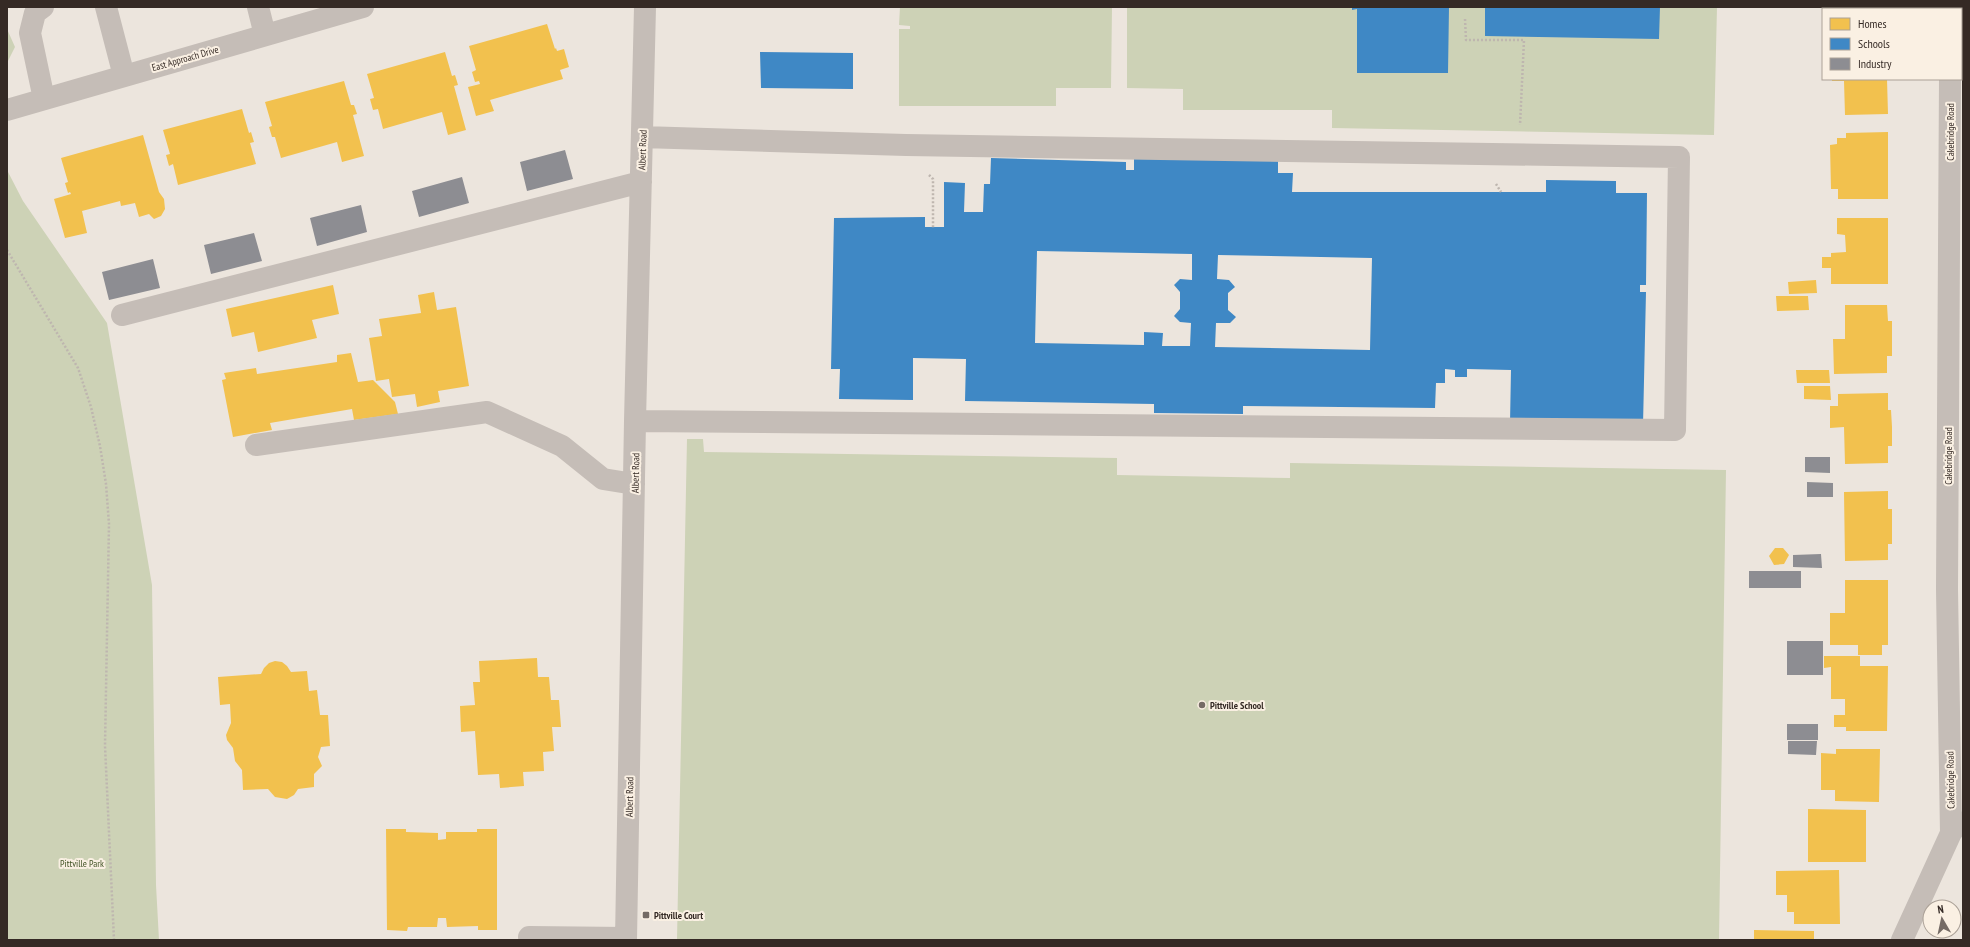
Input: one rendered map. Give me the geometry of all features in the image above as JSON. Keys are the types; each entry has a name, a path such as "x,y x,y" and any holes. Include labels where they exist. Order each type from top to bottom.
{"street":[{"path":"43,7 35,13 30,33 44,99"},
{"path":"106,7 124,76"},
{"path":"258,7 265,35"},
{"name":"East Approach Drive","path":"7,110 265,35 341,10 363,7"},
{"name":"Albert Road","path":"626,939 635,421 646,7"},
{"name":"Cakebridge Road","path":"1950,80 1957,824"},
{"path":"635,421 1675,430 1679,157 906,145 642,137"},
{"path":"122,315 641,182"},
{"path":"256,445 487,412 562,446 603,479 634,484"},
{"path":"1902,940 1957,824"},
{"path":"529,937 626,939"}],"path":[{"path":"1465,19 1466,40 1524,40 1520,126"},
{"path":"7,250 78,368 91,406 100,446 106,484 109,524 105,746 114,940"}],"green space":[{"path":"900,7 1112,7 1111,88 1056,88 1056,106 899,106 899,29 910,29 910,26 899,25"},
{"path":"1127,7 1717,7 1714,135 1332,128 1332,110 1183,110 1183,89 1127,88"},
{"path":"7,29 15,47 7,63"},
{"name":"Pittville Park","path":"7,170 23,201 107,323 152,585 156,885 159,940 7,940"},
{"path":"687,439 703,439 704,452 1117,458 1117,475 1290,478 1290,463 1726,470 1719,940 677,940"}],"building: Homes":[{"path":"1845,7 1892,7 1892,8"},
{"path":"547,24 555,49 556,48 557,51 564,49 569,67 560,70 563,79 490,100 494,111 476,116 468,87 480,84 479,81 475,82 472,72 476,70 469,46"},
{"path":"445,52 452,76 455,75 458,85 454,86 466,130 448,135 442,112 383,129 378,109 373,110 370,99 374,98 367,74"},
{"path":"1887,80 1888,114 1845,115 1844,81 1832,81"},
{"path":"344,81 351,105 354,105 357,114 353,115 364,156 342,162 337,142 281,158 275,137 272,137 269,127 272,126 265,102"},
{"path":"242,109 249,133 251,132 254,142 250,143 256,164 178,185 173,164 169,166 166,155 170,154 163,130"},
{"path":"1888,132 1888,199 1838,199 1838,189 1831,189 1830,145 1837,144 1837,138 1846,138 1846,133"},
{"path":"143,135 159,192 164,199 165,209 161,216 154,219 149,214 139,217 135,203 121,206 120,201 82,211 87,233 65,238 54,199 71,194 70,192 68,193 65,183 68,182 61,158"},
{"path":"1837,218 1888,218 1888,284 1831,284 1831,268 1822,268 1822,257 1831,257 1831,253 1846,252 1845,235 1837,234"},
{"path":"1816,280 1817,293 1789,294 1788,282"},
{"path":"333,285 339,314 312,320 317,338 258,352 254,332 232,337 226,309"},
{"path":"434,292 437,310 456,307 469,386 438,391 440,402 417,407 415,394 392,397 389,379 376,381 369,338 382,336 379,319 421,313 418,295"},
{"path":"1776,296 1808,296 1809,310 1777,311"},
{"path":"1845,305 1887,305 1888,321 1892,321 1892,356 1887,356 1887,373 1834,374 1833,339 1845,339"},
{"path":"351,353 358,382 373,380 395,402 398,414 354,420 352,409 270,423 272,430 233,437 222,380 226,379 224,373 256,368 257,374 337,362 337,355"},
{"path":"1796,370 1829,370 1830,383 1797,383"},
{"path":"1804,386 1830,386 1831,400 1804,399"},
{"path":"1888,393 1888,410 1891,410 1892,446 1888,446 1888,463 1845,464 1844,427 1830,428 1830,406 1838,406 1838,394"},
{"path":"1888,491 1888,509 1892,509 1892,544 1888,544 1888,560 1845,561 1844,492"},
{"path":"1775,548 1783,548 1789,555 1784,564 1774,565 1769,556"},
{"path":"1845,580 1888,580 1888,645 1882,645 1882,655 1858,655 1858,645 1830,645 1830,613 1845,613"},
{"path":"1824,656 1860,656 1860,666 1888,666 1887,731 1846,731 1846,727 1834,727 1834,715 1845,715 1845,699 1831,699 1831,667 1824,668"},
{"path":"537,658 538,677 549,677 551,700 559,700 561,727 552,727 554,751 543,752 544,771 523,772 524,786 500,788 499,774 478,775 475,731 461,732 460,706 475,705 473,682 480,682 479,661"},
{"path":"275,661 282,662 291,672 307,671 309,691 317,690 320,715 328,715 330,746 321,747 318,757 322,766 314,774 314,787 298,789 294,795 287,799 275,797 268,789 243,790 242,770 235,761 233,748 227,740 226,735 231,723 230,704 220,705 218,677 261,674 269,663"},
{"path":"1836,749 1880,749 1879,802 1835,801 1835,790 1821,790 1821,753 1836,754"},
{"path":"1808,809 1866,810 1866,862 1808,862"},
{"path":"386,829 406,829 406,832 438,833 438,840 446,839 446,832 477,832 477,829 497,829 497,930 478,930 478,926 447,927 446,918 438,918 437,927 408,927 407,931 387,930"},
{"path":"1839,870 1840,924 1794,924 1794,912 1787,912 1787,895 1776,895 1776,871"},
{"path":"1754,930 1814,931 1814,940 1754,940"}],"building: Schools":[{"path":"1352,7 1449,7 1448,73 1357,73 1357,9 1352,10"},
{"path":"1485,7 1660,7 1659,39 1485,36"},
{"path":"760,52 853,53 853,89 761,88"},
{"path":"1134,155 1278,157 1278,173 1293,173 1292,192 1546,192 1546,180 1616,181 1616,193 1647,193 1646,285 1640,285 1640,292 1646,292 1643,425 1510,423 1511,370 1467,369 1467,377 1455,377 1455,370 1445,369 1445,383 1436,383 1435,408 1243,406 1243,414 1154,413 1154,404 965,401 966,359 913,358 913,400 839,399 840,369 831,369 834,218 925,217 925,227 944,227 944,182 965,183 964,212 983,212 984,184 990,184 991,158 1126,162 1126,170 1134,170","holes":["1037,251 1192,254 1192,280 1180,279 1174,285 1180,292 1180,309 1174,316 1180,322 1191,323 1190,346 1162,346 1163,333 1144,332 1144,345 1035,343","1218,255 1372,258 1370,350 1215,347 1216,323 1230,323 1236,317 1228,310 1228,293 1235,287 1229,280 1217,279"]}],"building: Industry":[{"path":"565,150 573,179 527,191 520,162"},
{"path":"462,177 469,203 419,217 412,191"},
{"path":"361,205 367,232 317,246 310,218"},
{"path":"254,233 262,261 211,274 204,245"},
{"path":"153,259 160,288 109,300 102,272"},
{"path":"1805,457 1830,457 1830,473 1805,472"},
{"path":"1807,482 1833,483 1833,497 1807,497"},
{"path":"1821,554 1822,568 1793,567 1793,555"},
{"path":"1749,571 1801,571 1801,588 1749,588"},
{"path":"1787,641 1823,641 1823,675 1787,675"},
{"path":"1787,724 1818,724 1818,740 1787,740"},
{"path":"1788,741 1817,741 1816,755 1788,754"}],"place":[{"name":"Pittville School","path":"1202,705"},
{"name":"Pittville Court","path":"646,915"}]}
